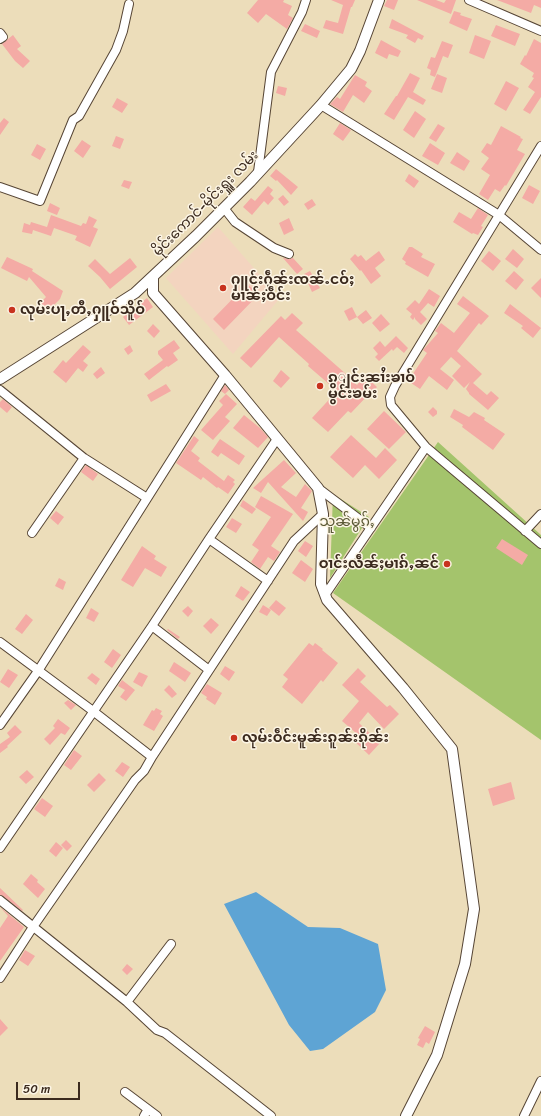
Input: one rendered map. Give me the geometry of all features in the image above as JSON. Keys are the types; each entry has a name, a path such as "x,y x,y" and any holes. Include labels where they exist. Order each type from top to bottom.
{"main road":[{"name":"မိုင်းကောင်-မိုင်းရှူး လမ်း","path":"0,379 135,293 224,208 321,105 351,69 363,44 380,0"},
{"path":"153,277 153,293 224,375 318,488 323,514 321,584 327,600 404,688 452,748 474,909 465,964 437,1055 406,1116"},
{"path":"135,293 153,293"}],"street":[{"path":"258,172 271,72 302,12 306,0"},
{"path":"469,0 541,31"},
{"path":"0,187 40,201 73,120 79,116 116,50 124,30 129,4"},
{"path":"0,33 2,37 0,39"},
{"path":"321,105 499,215 541,250"},
{"path":"541,146 395,386 390,397 391,405 426,447 541,544"},
{"path":"224,208 235,222 274,248 289,254"},
{"path":"0,725 38,671 224,375"},
{"path":"0,390 84,458 147,498"},
{"path":"0,848 152,626 277,439"},
{"path":"325,595 426,447"},
{"path":"32,533 84,458"},
{"path":"318,488 371,528"},
{"path":"0,978 33,927 135,780 144,771 294,541 323,514"},
{"path":"525,531 541,514"},
{"path":"209,539 268,581"},
{"path":"152,626 209,670"},
{"path":"0,642 152,757"},
{"path":"0,900 127,1002 157,1030 164,1033 271,1116"},
{"path":"127,1002 171,944"},
{"path":"524,1116 541,1081"},
{"path":"126,1092 146,1112 157,1116"}],"shaded area":[{"name":"ႁူင်းႁဵၼ်းၸၼ်ႉငဝ်ႈ မၢၼ်ႈဝဵင်း","path":"218,227 280,298 233,354 166,278"}],"green space":[{"name":"ဝၢင်းလဵၼ်ႈမၢၵ်ႇၼင်","path":"438,442 541,535 541,740 333,593"},
{"name":"သူၼ်မွၵ်ႇ","path":"333,494 369,517 330,578"}],"water":[{"path":"256,892 308,927 340,928 378,944 386,990 375,1012 323,1049 310,1051 289,1025 224,904"}],"building":[{"path":"258,0 284,0 283,2 292,6 288,15 293,18 287,29 266,14 258,23 247,13"},
{"path":"331,0 355,0 351,7 343,34 323,28 326,20 338,23 343,5"},
{"path":"387,0 398,0 394,10 384,6"},
{"path":"417,0 436,0 444,3 446,0 456,0 451,14"},
{"path":"497,0 541,0 541,8 534,5 531,13"},
{"path":"454,11 461,13 460,15 472,19 467,31 449,23"},
{"path":"392,19 424,36 422,40 418,38 415,43 406,38 408,35 389,28"},
{"path":"305,24 320,31 317,38 301,31"},
{"path":"496,25 520,34 515,46 491,36"},
{"path":"13,35 21,46 17,49 30,61 23,68 15,61 2,44"},
{"path":"475,35 491,41 484,59 469,53"},
{"path":"534,39 541,43 541,97 530,114 523,110 535,92 528,87 534,78 532,77 534,73 520,64 525,55 526,56"},
{"path":"381,40 401,51 398,57 389,54 387,59 375,53"},
{"path":"442,41 453,45 448,58 443,56 435,77 430,75 431,70 427,68 431,57 435,58"},
{"path":"410,73 420,78 413,92 426,100 423,105 408,97 394,120 384,114 397,96"},
{"path":"437,74 447,78 442,93 431,89"},
{"path":"355,75 367,82 365,86 372,91 364,103 353,95 343,112 330,104 337,97 340,99"},
{"path":"506,81 519,88 506,111 494,104"},
{"path":"278,86 287,88 285,96 276,93"},
{"path":"117,98 128,104 122,113 112,107"},
{"path":"415,111 426,119 414,138 403,130"},
{"path":"4,118 9,122 0,135 0,123"},
{"path":"340,123 351,130 343,141 333,134"},
{"path":"438,124 445,128 436,142 429,138"},
{"path":"501,126 523,139 517,150 525,154 506,186 505,185 500,192 495,189 488,200 479,194 490,175 481,169 489,158 481,152 487,143 491,145"},
{"path":"116,136 124,139 120,149 112,146"},
{"path":"82,140 91,146 83,158 74,151"},
{"path":"430,143 445,153 438,165 422,156"},
{"path":"37,144 46,149 40,160 31,155"},
{"path":"457,152 470,161 464,171 450,163"},
{"path":"276,169 298,187 291,195 277,180 276,181 270,176"},
{"path":"409,174 419,181 414,188 405,181"},
{"path":"124,180 132,182 129,189 121,186"},
{"path":"529,185 540,191 533,204 522,198"},
{"path":"268,186 273,190 270,194 274,198 268,205 264,201 252,215 243,207 251,198 255,201"},
{"path":"283,195 289,202 284,206 278,199"},
{"path":"312,199 316,205 308,210 304,204"},
{"path":"50,203 60,208 57,215 47,211"},
{"path":"478,208 488,215 481,226 483,227 478,235 472,234 453,222 459,212 471,219"},
{"path":"51,215 81,226 83,223 86,224 89,216 97,220 93,227 98,229 90,247 75,240 77,236 54,228 51,236 33,230 32,234 22,232 24,223 30,225 31,222 47,227"},
{"path":"289,218 294,230 284,235 279,223"},
{"path":"409,247 412,247 423,254 421,257 435,264 428,277 405,264 406,262 402,259"},
{"path":"513,249 524,259 517,268 505,259"},
{"path":"379,251 385,260 375,268 381,276 371,284 361,270 360,271 350,259 355,254 358,257 361,255 366,261"},
{"path":"489,251 501,261 493,271 481,261"},
{"path":"7,257 33,269 32,271 63,291 60,299 48,311 40,303 46,297 29,277 27,281 1,268"},
{"path":"130,258 137,267 110,289 88,266 95,259 110,274"},
{"path":"283,258 293,258 303,269 297,274"},
{"path":"310,271 320,288 312,292 304,274"},
{"path":"514,271 524,280 516,290 505,281"},
{"path":"541,278 541,298 531,288"},
{"path":"247,284 259,294 224,330 213,319"},
{"path":"429,289 440,296 434,307 428,303 420,312 427,319 421,325 415,317 413,320 410,317 412,314 406,309 415,300 419,304"},
{"path":"463,296 489,316 481,325 479,323 457,351 482,374 473,383 487,395 491,391 499,398 488,410 469,394 466,389 470,382 464,388 452,376 461,366 451,357 440,369 454,380 447,390 429,376 420,389 408,381 427,353 423,350 438,333 435,331 441,323 454,333 470,313 457,304"},
{"path":"147,298 153,307 129,325 123,317"},
{"path":"510,304 541,328 533,338 521,328 523,326 504,313"},
{"path":"352,307 357,317 349,321 344,311"},
{"path":"366,310 372,318 363,324 357,317"},
{"path":"292,313 303,323 296,330 357,385 365,376 377,387 351,413 348,411 328,432 312,418 337,391 308,366 309,364 279,337 251,368 240,358 281,316 285,320"},
{"path":"381,314 390,324 380,332 372,323"},
{"path":"153,324 160,331 154,338 147,331"},
{"path":"396,336 408,348 404,353 397,347 393,351 392,349 379,361 375,357 378,354 373,348 380,341 385,347"},
{"path":"174,340 180,348 173,353 178,360 168,367 167,366 149,380 144,374 163,360 158,354 158,351"},
{"path":"83,345 91,352 83,361 88,365 83,372 78,368 66,383 53,372 63,360 66,363"},
{"path":"130,345 133,351 128,355 124,349"},
{"path":"101,367 105,373 97,379 93,374"},
{"path":"281,370 290,378 281,388 273,381"},
{"path":"166,384 171,391 151,402 147,395"},
{"path":"225,385 229,390 225,394 221,391"},
{"path":"226,394 237,404 225,417 230,421 213,440 201,430 223,405 219,401"},
{"path":"3,399 12,407 7,413 0,407 0,402"},
{"path":"433,407 437,411 437,414 433,417 428,412"},
{"path":"454,409 469,417 474,412 485,418 484,420 505,434 493,450 462,427 463,425 450,417"},
{"path":"384,411 406,432 389,449 367,429"},
{"path":"244,415 260,428 268,437 258,448 233,428"},
{"path":"351,435 376,458 385,448 397,460 379,479 365,465 353,478 330,457"},
{"path":"194,436 199,440 191,451 200,458 198,461 224,481 228,475 235,480 233,482 235,484 228,494 218,487 217,488 203,477 201,480 176,463"},
{"path":"220,439 245,456 239,465 221,453 218,457 211,452"},
{"path":"284,460 296,473 281,487 296,497 305,484 312,491 301,508 308,512 303,521 268,482 261,493 253,488"},
{"path":"86,465 98,474 93,481 81,472"},
{"path":"261,496 293,514 271,546 280,552 274,561 268,557 260,569 251,562 259,550 252,545 271,517 255,507"},
{"path":"243,500 256,509 252,514 240,506"},
{"path":"56,511 64,517 58,525 50,518"},
{"path":"232,518 242,524 236,533 226,527"},
{"path":"502,539 528,555 522,565 496,548"},
{"path":"305,541 313,546 306,557 298,551"},
{"path":"142,546 156,556 154,559 167,567 161,577 145,568 133,587 121,580"},
{"path":"301,560 313,569 305,582 292,573"},
{"path":"59,578 66,582 63,590 55,586"},
{"path":"241,586 250,592 243,601 235,596"},
{"path":"276,600 286,608 279,616 269,608"},
{"path":"263,605 271,610 267,616 259,612"},
{"path":"188,606 193,611 188,617 182,611"},
{"path":"91,608 99,613 94,622 86,618"},
{"path":"26,614 33,620 22,634 15,629"},
{"path":"211,618 219,625 211,634 203,626"},
{"path":"168,629 180,637 178,639 167,630"},
{"path":"309,643 313,646 315,643 338,663 323,682 321,680 302,704 282,687 288,679 283,675"},
{"path":"113,649 121,655 112,668 104,662"},
{"path":"174,662 191,673 185,682 169,671"},
{"path":"225,666 235,672 229,681 220,674"},
{"path":"358,668 366,676 360,682 387,707 390,705 399,714 384,729 368,712 359,723 380,743 369,755 351,738 356,733 342,721 359,701 342,685"},
{"path":"8,669 18,675 9,688 0,682"},
{"path":"139,672 148,676 142,687 133,682"},
{"path":"92,673 100,679 96,685 87,678"},
{"path":"122,680 135,690 126,701 120,697 125,690 118,686"},
{"path":"207,684 222,693 215,705 206,699 207,697 201,693"},
{"path":"169,685 177,694 172,698 164,690"},
{"path":"68,700 76,705 71,710 64,703"},
{"path":"156,708 162,711 160,714 163,716 154,731 143,725 152,710 154,711"},
{"path":"58,719 70,728 65,735 61,733 50,745 44,739 55,728 53,726"},
{"path":"15,725 22,732 0,753 0,744 10,737 7,733"},
{"path":"74,750 82,756 71,770 64,765"},
{"path":"122,762 130,767 123,777 115,771"},
{"path":"27,770 34,777 26,784 19,777"},
{"path":"99,773 106,780 94,792 87,785"},
{"path":"511,782 515,799 493,806 488,789"},
{"path":"42,798 53,806 45,817 34,809"},
{"path":"66,840 72,846 67,851 61,845"},
{"path":"56,842 63,848 56,857 49,851"},
{"path":"31,874 45,889 38,898 23,884"},
{"path":"0,888 23,910 22,911 0,895"},
{"path":"0,907 24,927 0,961 0,928 8,916"},
{"path":"25,950 35,956 28,966 19,960"},
{"path":"127,964 133,969 127,975 122,970"},
{"path":"0,1019 8,1028 0,1036"},
{"path":"425,1026 435,1032 429,1044 426,1042 423,1048 417,1045 420,1039 418,1038"}],"place":[{"name":"ႁူင်းႁဵၼ်းၸၼ်ႉငဝ်ႈ မၢၼ်ႈဝဵင်း","path":"223,288"},
{"name":"လုမ်းပႃႇတီႇႁူဝ်သိူဝ်","path":"12,310"},
{"name":"ၵွျင်းၼၢႆးၶၢဝ် မွင်းၶမ်း","path":"320,386"},
{"name":"ဝၢင်းလဵၼ်ႈမၢၵ်ႇၼင်","path":"447,564"},
{"name":"လုမ်းဝဵင်းမူၼ်းၵူၼ်းၵိုၼ်း","path":"234,738"}]}
